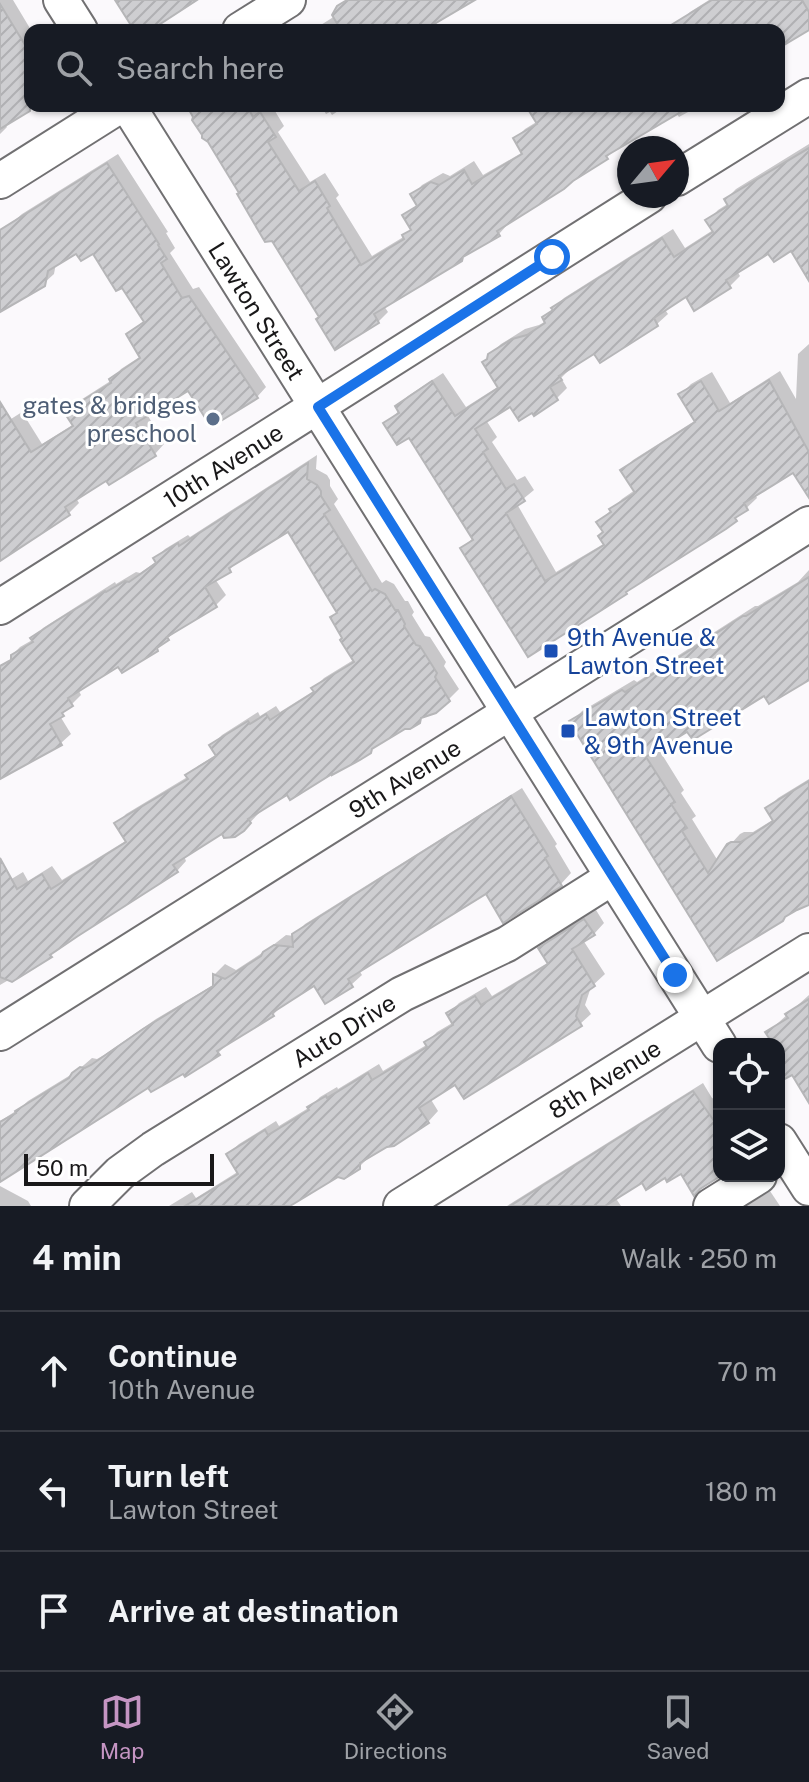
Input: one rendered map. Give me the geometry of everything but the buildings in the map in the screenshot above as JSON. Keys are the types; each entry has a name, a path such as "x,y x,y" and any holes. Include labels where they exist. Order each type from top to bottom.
{"street":[{"path":"61,0 76,24"},
{"path":"250,24 288,0"},
{"path":"785,111 809,96"},
{"path":"0,181 109,112"},
{"name":"Lawton Street","path":"132,112 710,1031"},
{"path":"689,171 783,112"},
{"name":"10th Avenue","path":"0,607 630,208"},
{"name":"9th Avenue","path":"0,1033 809,524"},
{"name":"Auto Drive","path":"87,1206 120,1173 144,1155 388,1002 498,949 613,877"},
{"name":"8th Avenue","path":"401,1206 710,1031 809,951"},
{"path":"785,1157 809,1188"},
{"path":"711,1206 749,1182"}],"place":[{"name":"gates & bridges preschool","path":"213,419"},
{"name":"9th Avenue & Lawton Street","path":"551,651"},
{"name":"Lawton Street & 9th Avenue","path":"568,731"}],"route":[{"path":"552,257 318,407 675,975"}]}
